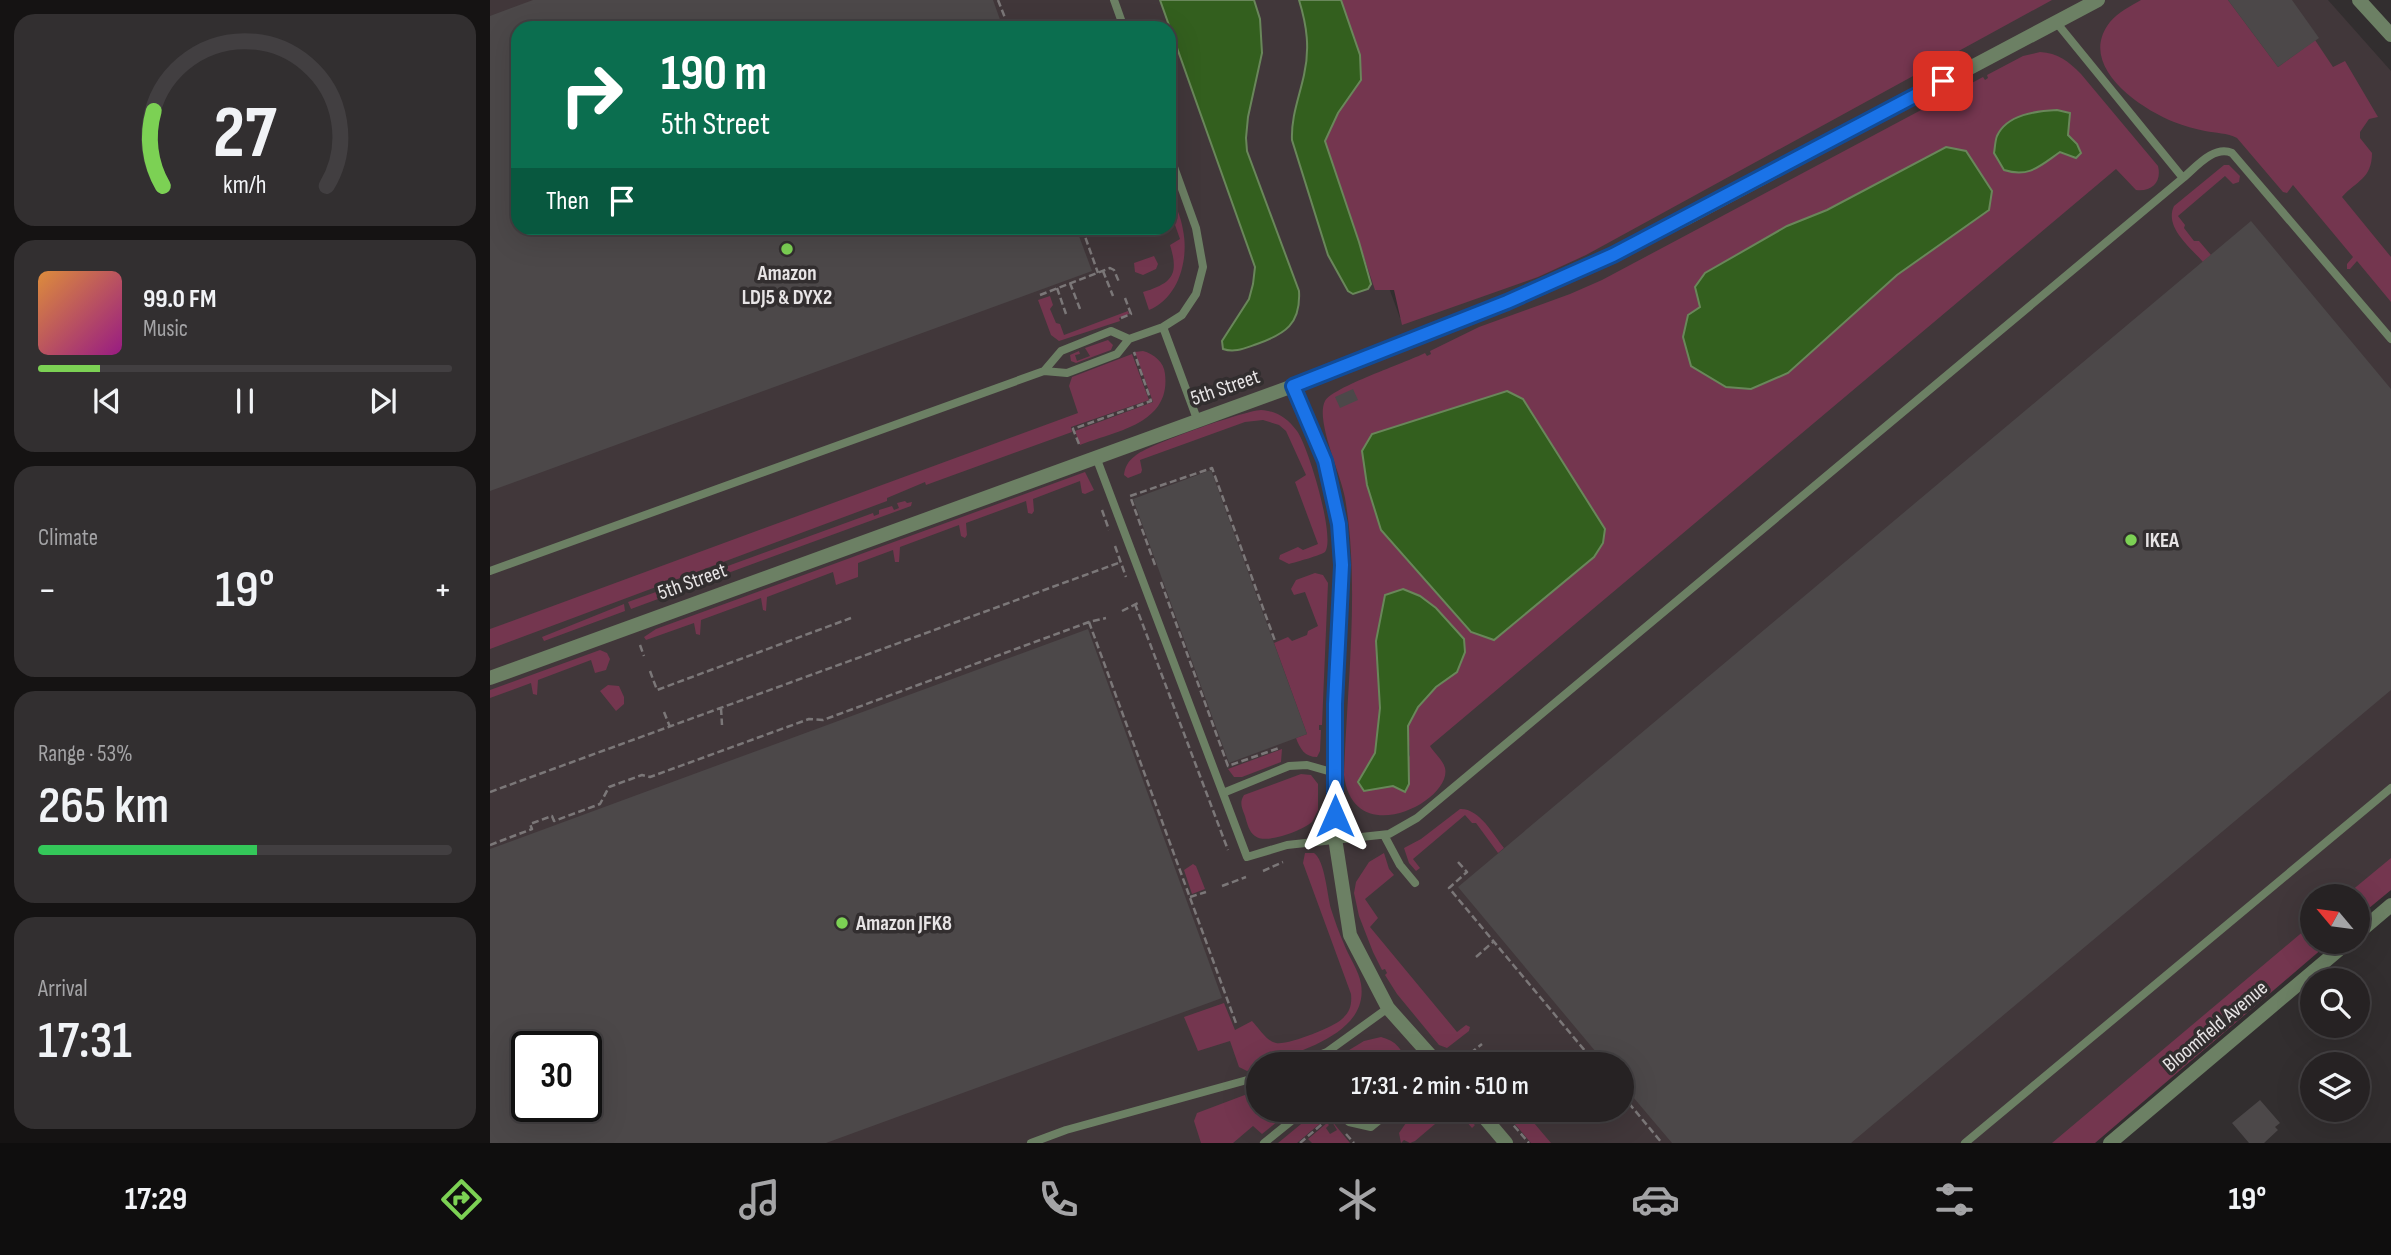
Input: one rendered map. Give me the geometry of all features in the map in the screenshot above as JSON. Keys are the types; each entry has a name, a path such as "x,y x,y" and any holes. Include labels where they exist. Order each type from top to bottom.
{"street":[{"name":"5th Street","path":"490,678 1293,386 1510,301 1613,255 2098,0"},
{"path":"2359,0 2391,35"},
{"path":"1293,386 1325,461 1339,524 1342,565 1335,838 1350,935 1388,1008 1427,1052"},
{"path":"2370,923 2391,905"},
{"name":"Bloomfield Avenue","path":"2110,1143 2334,954"},
{"path":"1488,1122 1506,1143"}],"lane":[{"path":"1114,0 1122,21"},
{"path":"2056,22 2183,178"},
{"path":"1096,457 1247,857 1287,845 1384,835 1426,810 2218,151 2232,153 2391,339"},
{"path":"490,570 1044,371 1067,373 1117,354 1129,339 1163,327 1182,315 1196,294 1203,267 1196,228 1176,172"},
{"path":"1163,327 1197,419"},
{"path":"1044,371 1061,351 1111,331 1129,339"},
{"path":"1223,793 1289,766 1307,765 1335,773"},
{"path":"1965,1143 2391,788"},
{"path":"1384,835 1400,865 1415,883"},
{"path":"1327,1052 1388,1008"},
{"path":"1031,1143 1066,1130 1246,1080"},
{"path":"1264,1143 1290,1122"},
{"path":"1349,1122 1371,1127 1377,1122"}],"path":[{"path":"998,0 1006,21"},
{"path":"1084,235 1098,273"},
{"path":"1040,295 1114,269 1119,282"},
{"path":"1103,271 1113,296"},
{"path":"1070,283 1080,309"},
{"path":"1057,288 1066,314"},
{"path":"1121,318 1131,314 1125,298"},
{"path":"1079,444 1073,429 1151,401 1133,352"},
{"path":"1155,565 1129,498 1212,468 1275,641"},
{"path":"1101,506 1109,530"},
{"path":"1115,546 1126,578"},
{"path":"490,792 1121,562"},
{"path":"1161,582 1228,766 1279,748"},
{"path":"1122,611 1142,601"},
{"path":"1135,604 1228,850"},
{"path":"650,671 657,690 851,618"},
{"path":"490,845 532,829 530,824 552,816 554,821 600,804 609,787 642,775 650,777 809,719 823,720 1106,618"},
{"path":"1089,622 1237,1026"},
{"path":"640,645 644,656"},
{"path":"721,708 722,725"},
{"path":"664,712 670,727"},
{"path":"1263,871 1283,862"},
{"path":"1458,862 1467,873 1449,888 1586,1052"},
{"path":"1222,886 1245,877"},
{"path":"1190,897 1206,892"},
{"path":"1476,957 1493,942"},
{"path":"1472,1052 1482,1044"},
{"path":"1634,1109 1662,1143"},
{"path":"1300,1143 1324,1122"},
{"path":"1511,1122 1529,1143"},
{"path":"1341,1128 1354,1143"},
{"path":"1304,1139 1308,1143"}],"shaded area":[{"path":"490,0 1368,0 1338,148 1400,318 1982,0 2328,0 2391,71 2391,881 2370,890 2370,884 2300,884 2300,952 2082,1143 490,1143"},
{"path":"1160,0 1254,0 1260,19 1262,53 1248,117 1247,151 1299,291 1299,302 1294,320 1283,332 1240,349 1223,349 1222,341 1249,299 1255,267 1176,45 1176,21 1167,21"},
{"path":"1299,0 1341,0 1360,55 1361,80 1338,113 1325,141 1371,284 1368,289 1353,294 1348,291 1328,255 1292,140 1294,115 1307,56 1306,28"},
{"path":"1341,0 2052,0 1586,255 1538,277 1402,325 1394,290 1375,290 1325,141 1338,113 1361,79 1360,55"},
{"path":"2141,0 2228,0 2278,67 2315,40 2333,67 2345,61 2378,117 2369,119 2360,132 2360,138 2372,153 2369,169 2342,197 2391,257 2391,302 2357,261 2347,269 2347,264 2353,257 2293,185 2287,193 2283,192 2237,138 2174,122 2144,107 2116,83 2106,69 2101,54 2102,38 2113,18"},
{"path":"2040,52 2052,54 2081,74 2158,166 2158,177 2154,185 2136,190 2116,169 1430,746 1445,768 1443,781 1434,794 1401,813 1382,815 1365,811 1351,798 1344,775 1352,565 1343,488 1323,421 1325,401 1355,382 1425,353 1427,356 1431,354 1430,351 1479,327 1602,280 1983,77 1985,80 1987,75 2023,56","holes":["2057,110 2070,113 2068,135 2077,144 2076,158 2060,152 2032,112","1827,210 1989,210 1897,275 1688,315 1700,307 1705,273 1787,226","1603,543 1594,557 1494,640","1420,596 1436,608 1464,639 1457,672 1436,687 1418,707 1408,726 1410,755 1393,786 1364,790 1358,782 1375,754 1380,708 1376,641"]},
{"path":"2057,110 2070,113 2068,135 2081,153 2076,158 2060,152 2027,172 2004,170 1994,153 1996,138 2002,129 2023,115"},
{"path":"1946,147 1966,151 1992,191 1989,210 1897,275 1788,373 1751,389 1726,387 1691,366 1683,337 1688,315 1700,307 1695,287 1705,273 1787,226 1827,210"},
{"path":"2224,165 2229,165 2240,176 2239,182 2233,184 2225,176 2178,216 2194,241 2199,241 2211,255 2203,262 2175,229 2172,214 2174,206"},
{"path":"1176,206 1183,230 1183,265 1168,297 1149,310 1143,292 1161,285 1171,276 1174,263 1170,245 1180,239 1176,228"},
{"path":"1154,256 1158,264 1156,269 1143,275 1135,272 1134,263"},
{"path":"1050,296 1053,305 1050,309 1064,335 1128,311 1129,314 1119,318 1120,321 1059,341 1051,335 1038,300"},
{"path":"1108,340 1113,345 1111,350 1076,363 1071,361 1070,355 1079,351 1080,354 1075,355 1077,361 1090,356 1085,348"},
{"path":"1143,351 1158,359 1163,366 1165,391 1159,404 1150,415 1138,423 1080,445 1075,431 1153,402 1135,352"},
{"path":"1132,354 1149,400 1071,427 1072,432 926,485 925,482 887,498 887,501 490,649 490,629 1078,413 1069,386 1072,377"},
{"path":"1507,391 1523,399 1605,529 1603,543 1594,557 1494,640 1471,632 1381,530 1367,485 1362,451 1372,434"},
{"path":"1261,410 1281,416 1297,431 1314,472 1324,512 1327,529 1325,552 1289,564 1279,559 1280,555 1298,547 1303,550 1318,544 1295,482 1306,475 1286,431 1279,425 1263,420 1245,422 1140,460 1141,473 1128,478 1124,475 1126,467 1135,456 1157,444 1235,416"},
{"path":"1085,472 1094,490 1082,493 1080,481 1033,499 1032,514 1028,513 1026,501 966,523 965,538 961,536 959,525 900,547 899,562 895,562 893,550 858,563 858,577 836,585 833,572 767,597 766,611 763,610 761,598 701,620 700,635 696,634 694,623 646,640 644,637 656,629"},
{"path":"912,502 911,506 728,573 725,567 873,513 874,516 879,514 879,510 892,506 894,510 899,508 897,503"},
{"path":"720,569 723,575 631,609 628,602"},
{"path":"1315,573 1323,575 1328,583 1322,725 1319,725 1320,751 1317,757 1309,756 1299,746 1296,738 1307,734 1274,643 1288,637 1292,641 1307,635 1308,631 1318,626 1305,592 1294,595 1291,589 1296,580"},
{"path":"1403,589 1420,596 1436,608 1464,639 1465,652 1457,672 1436,687 1418,707 1408,726 1409,784 1405,792 1393,786 1364,791 1358,782 1375,753 1380,708 1376,641 1385,595"},
{"path":"624,604 625,611 544,641 542,637"},
{"path":"600,650 607,653 610,659 606,670 595,673 591,660 538,680 537,695 533,694 531,683 490,698 490,690"},
{"path":"608,685 619,686 624,697 624,704 616,711 600,691"},
{"path":"1282,749 1281,762 1242,777 1234,777 1228,769"},
{"path":"1301,774 1311,775 1318,784 1318,810 1312,822 1275,838 1255,836 1248,827 1242,808 1244,795"},
{"path":"1460,809 1479,817 1504,848 1498,853 1476,823 1472,823 1465,815 1413,859 1420,868 1416,871 1409,863 1404,848 1421,839"},
{"path":"1305,853 1314,853 1321,863 1334,918 1360,979 1361,1001 1354,1015 1329,1038 1298,1052 1246,1052 1246,1070 1239,1067 1230,1041 1198,1051 1184,1017 1224,1003 1235,1030 1252,1021 1269,1040 1276,1043 1289,1042 1330,1027 1347,1014 1351,1005 1351,994 1303,863"},
{"path":"1384,853 1394,875 1365,899 1378,918 1370,927 1457,1032 1466,1025 1470,1027 1469,1031 1447,1048 1439,1045 1397,994 1373,952 1359,916 1354,893 1356,882 1369,862"},
{"path":"2391,858 2391,890 2370,907 2370,884 2360,884"},
{"path":"1193,864 1205,889 1192,894 1184,870"},
{"path":"2300,934 2300,954 2316,954 2095,1143 2052,1143"},
{"path":"1381,1037 1398,1046 1402,1052 1346,1052 1364,1041"},
{"path":"1246,1095 1246,1122 1277,1122 1262,1134 1253,1126 1233,1143 1201,1143 1194,1121 1197,1113"},
{"path":"1304,1122 1322,1122 1297,1143 1278,1143"},
{"path":"1332,1122 1350,1143 1312,1143 1308,1139 1327,1123 1329,1125 1326,1128 1330,1134 1337,1130"},
{"path":"1407,1122 1437,1122 1410,1143 1404,1140 1401,1143 1399,1133"},
{"path":"1513,1122 1533,1122 1551,1143 1531,1143"}],"building":[{"name":"Amazon LDJ5 & DYX2","path":"533,0 993,0 1000,21 511,21 511,235 1079,235 1092,271 490,491 490,16"},
{"path":"2228,0 2292,0 2319,38 2278,67"},
{"name":"IKEA","path":"2251,221 2391,389 2391,690 1851,1143 1672,1143 1634,1098 1634,1052 1596,1052 1458,887"},
{"path":"1353,389 1358,400 1340,408 1335,397"},
{"path":"1211,470 1307,734 1229,763 1133,499"},
{"name":"Amazon JFK8","path":"1088,629 1222,998 826,1143 490,1143 490,849"},
{"path":"2260,1100 2280,1123 2275,1127 2278,1130 2264,1143 2249,1143 2232,1123"}],"place":[{"name":"Amazon LDJ5 & DYX2","path":"787,249"},
{"name":"IKEA","path":"2131,540"},
{"name":"Amazon JFK8","path":"842,923"}],"route":[{"path":"1335,816 1335,704 1342,565 1339,524 1325,461 1293,386 1542,288 1613,255 1943,81"}]}
